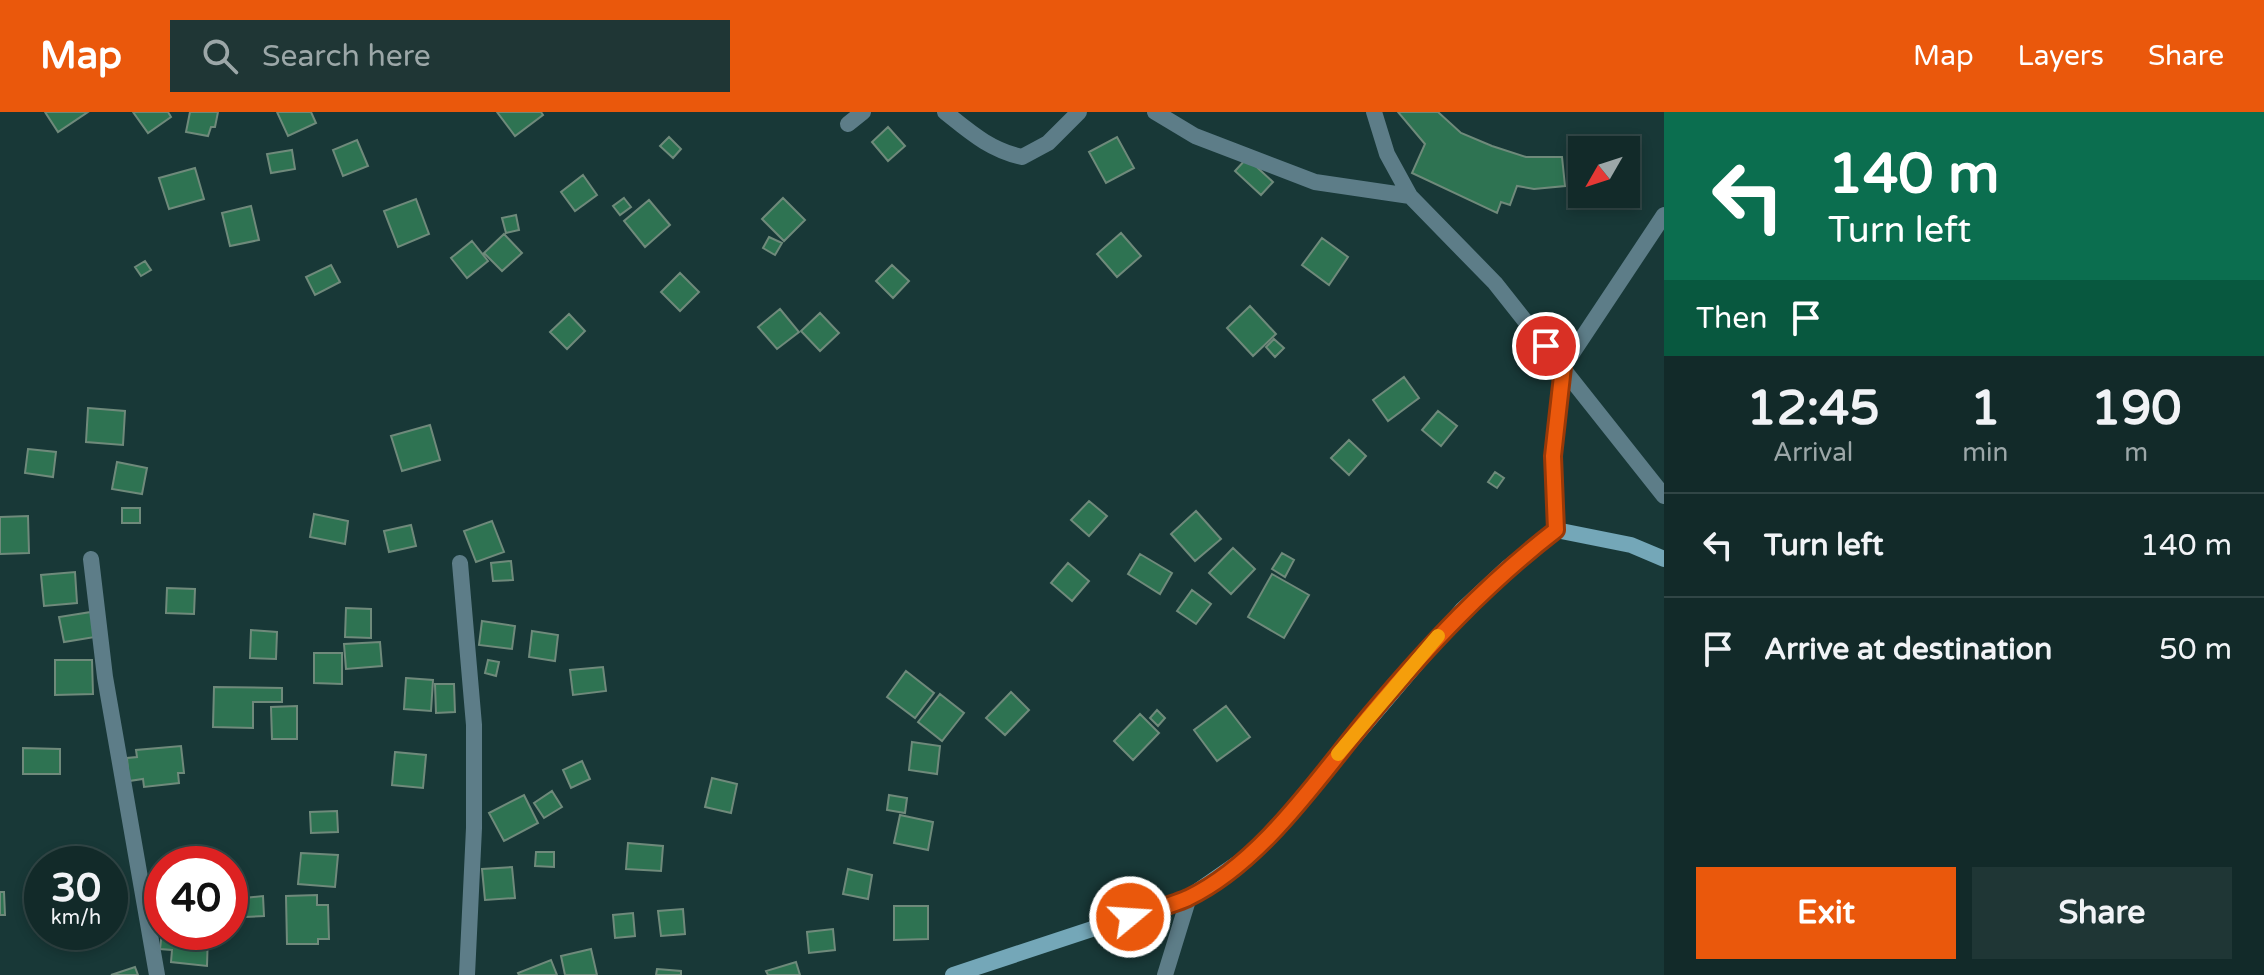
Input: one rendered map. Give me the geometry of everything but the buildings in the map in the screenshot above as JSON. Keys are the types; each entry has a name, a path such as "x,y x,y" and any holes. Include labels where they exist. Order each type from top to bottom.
{"street":[{"path":"848,124 863,112"},
{"path":"945,112 978,139 1002,153 1022,157 1048,143 1079,112"},
{"path":"1155,112 1195,136 1315,182 1410,196"},
{"path":"1374,112 1387,154 1410,196 1495,283 1664,496"},
{"path":"1556,530 1553,456 1563,367 1664,215"},
{"path":"953,975 1189,897 1251,854 1290,813 1463,609 1507,568 1556,530 1631,545 1664,559"},
{"path":"91,559 105,677 157,975"},
{"path":"460,563 474,725 467,975"},
{"path":"1165,975 1189,897"}],"slow traffic":[{"path":"1338,754 1438,636"}],"route":[{"path":"1130,917 1189,897 1251,854 1290,813 1463,609 1507,568 1556,530 1553,456 1563,367 1546,346"}]}
